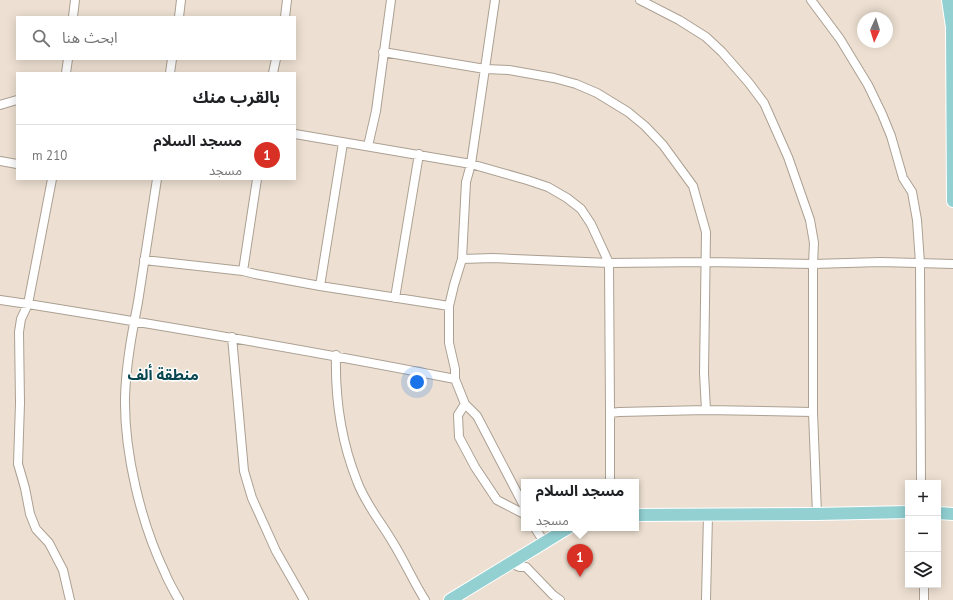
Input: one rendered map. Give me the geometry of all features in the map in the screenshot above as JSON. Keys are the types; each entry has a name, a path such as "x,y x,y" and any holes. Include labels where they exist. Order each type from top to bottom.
{"main road":[{"path":"948,0 952,27 953,201"},
{"path":"639,515 905,512"},
{"path":"941,513 953,514"},
{"path":"450,600 563,531"}],"street":[{"path":"73,16 75,0"},
{"path":"179,16 181,0"},
{"path":"284,16 287,0"},
{"path":"368,146 376,111 391,0"},
{"path":"495,0 471,164 466,182 462,259 449,306 449,343 455,369 455,379 466,404 477,416 521,500"},
{"path":"640,0 679,20 706,37 722,52 749,83 764,103 788,157 810,220 814,243 813,412 817,514"},
{"path":"811,0 853,59 868,85 891,136 903,178 912,192 920,263 921,480"},
{"path":"383,52 485,69 509,70 534,74 576,84 612,102 628,112 663,145 693,186 706,232 704,373 706,410"},
{"path":"66,72 68,60"},
{"path":"170,72 172,60"},
{"path":"274,72 276,60"},
{"path":"0,105 16,100"},
{"path":"296,134 471,164 548,187 567,198 581,210 591,224 609,263 610,479"},
{"path":"320,286 343,142"},
{"path":"395,298 419,154"},
{"path":"0,161 16,164"},
{"path":"52,180 28,304 21,319 19,332 20,403 18,464 25,488 30,514 36,529 49,543 62,570 70,600"},
{"path":"157,180 128,359 125,397 128,447 134,478 152,543 165,574 179,600"},
{"path":"243,271 257,180"},
{"path":"462,259 493,258 609,263 706,262 813,264 880,262 953,264"},
{"path":"144,260 243,271 320,286 449,306"},
{"path":"0,300 336,355 455,379"},
{"path":"232,337 244,471 252,498 276,550 304,600"},
{"path":"336,355 335,376 337,401 346,444 357,482 425,600"},
{"path":"466,404 458,415 458,437 475,467 497,500 521,512"},
{"path":"610,413 706,410 813,412"},
{"path":"706,600 708,515"},
{"path":"537,531 544,542"},
{"path":"510,563 520,567 526,567 553,595 560,600"},
{"path":"924,588 924,600"}],"place":[{"name":"مسجد السلام","path":"580,577"}],"district":[{"name":"منطقة ألف","path":"163,374"}]}
